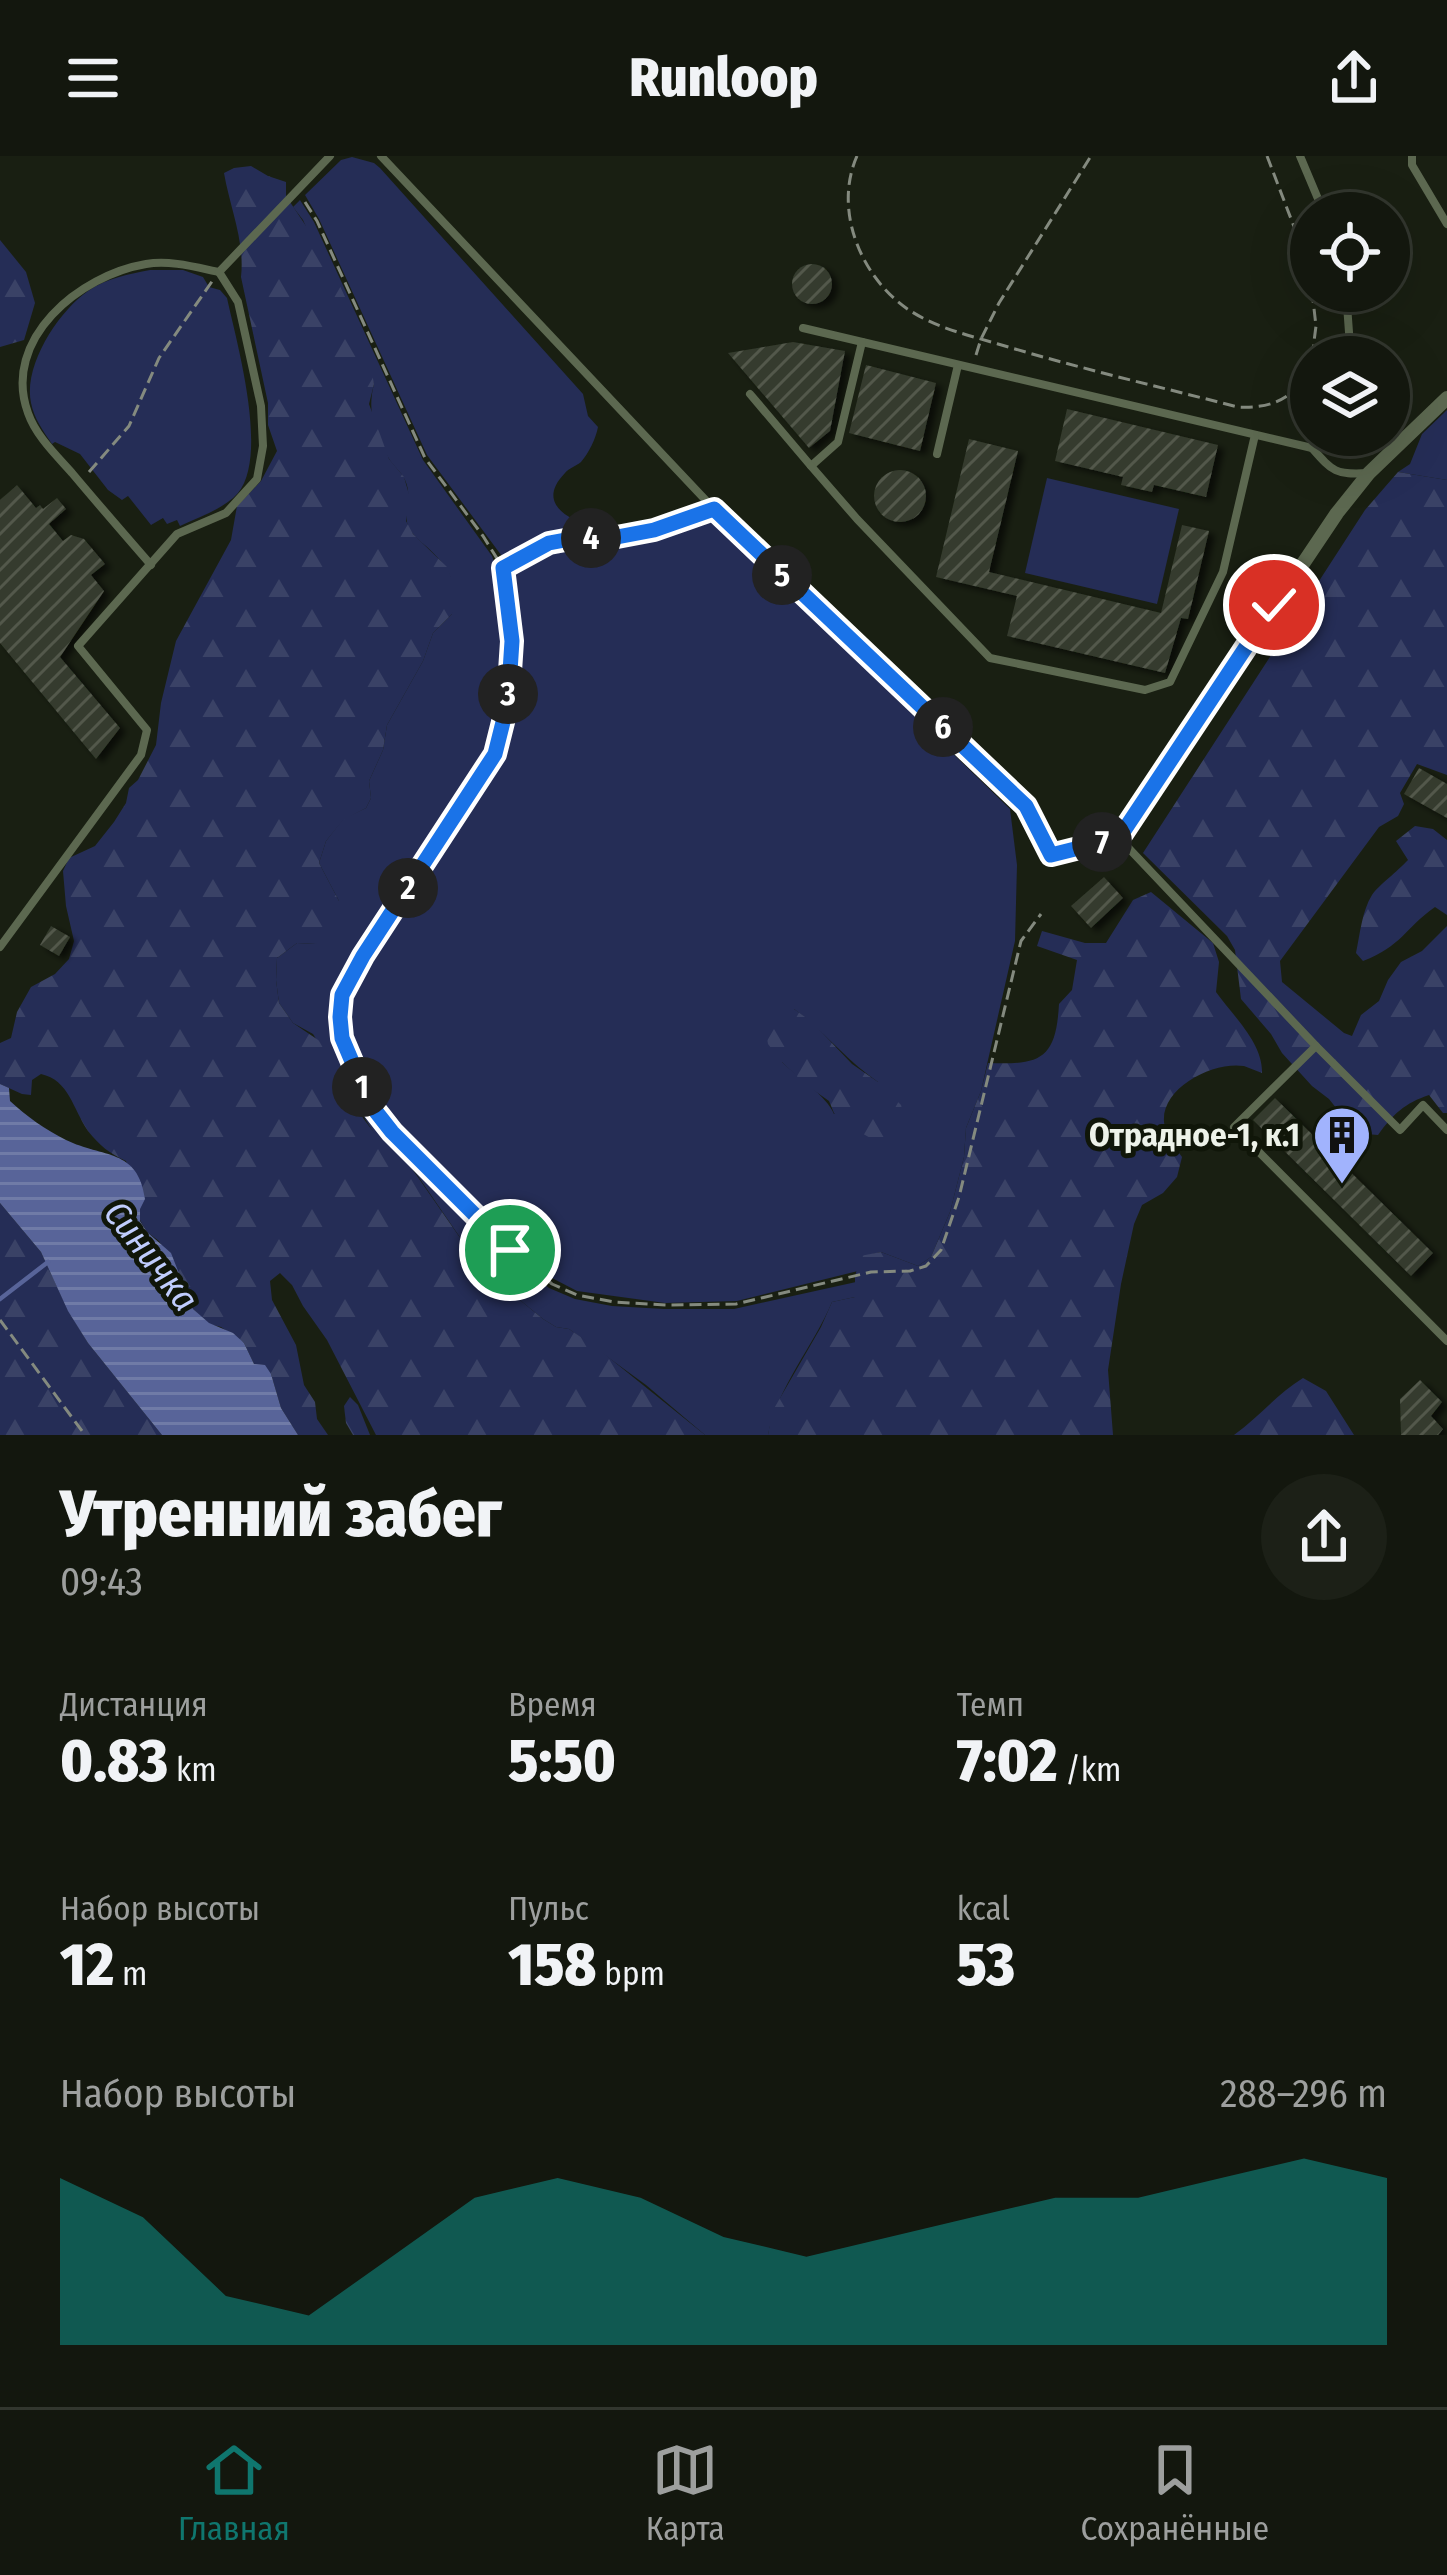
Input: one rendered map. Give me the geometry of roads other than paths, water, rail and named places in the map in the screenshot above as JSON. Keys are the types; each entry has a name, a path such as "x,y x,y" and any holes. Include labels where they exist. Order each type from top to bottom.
{"street":[{"path":"1119,838 1337,513 1369,473 1447,398"}],"lane":[{"path":"219,272 330,156"},
{"path":"381,156 714,509 1026,806 1051,855 1119,838 1400,1130 1423,1105 1447,1130"},
{"path":"1300,156 1315,192"},
{"path":"1412,156 1412,164 1447,224"},
{"path":"0,947 141,755 147,730 78,646 151,566 177,534 226,513 257,479 263,446 261,406 238,302 219,272 184,264 150,263 88,284 41,327 24,374 29,417 45,442 151,566"},
{"path":"803,328 1290,443"},
{"path":"811,466 838,442 862,342"},
{"path":"937,454 958,365"},
{"path":"750,394 856,519 990,658 1145,690 1170,682 1223,572 1255,435"},
{"path":"1321,456 1341,475 1369,473"},
{"path":"1316,1046 1234,1127 1447,1341"}],"water":[{"name":"Синичка","path":"0,1084 9,1088 10,1101 44,1127 80,1146 117,1157 135,1171 145,1199 140,1221 171,1253 193,1309 209,1323 233,1333 254,1364 265,1365 281,1408 298,1435 162,1435 88,1343 41,1252 0,1203"}],"waterway":[{"path":"0,1299 48,1262"}],"place":[{"name":"Отрадное-1, к.1","path":"1342,1186"}]}
